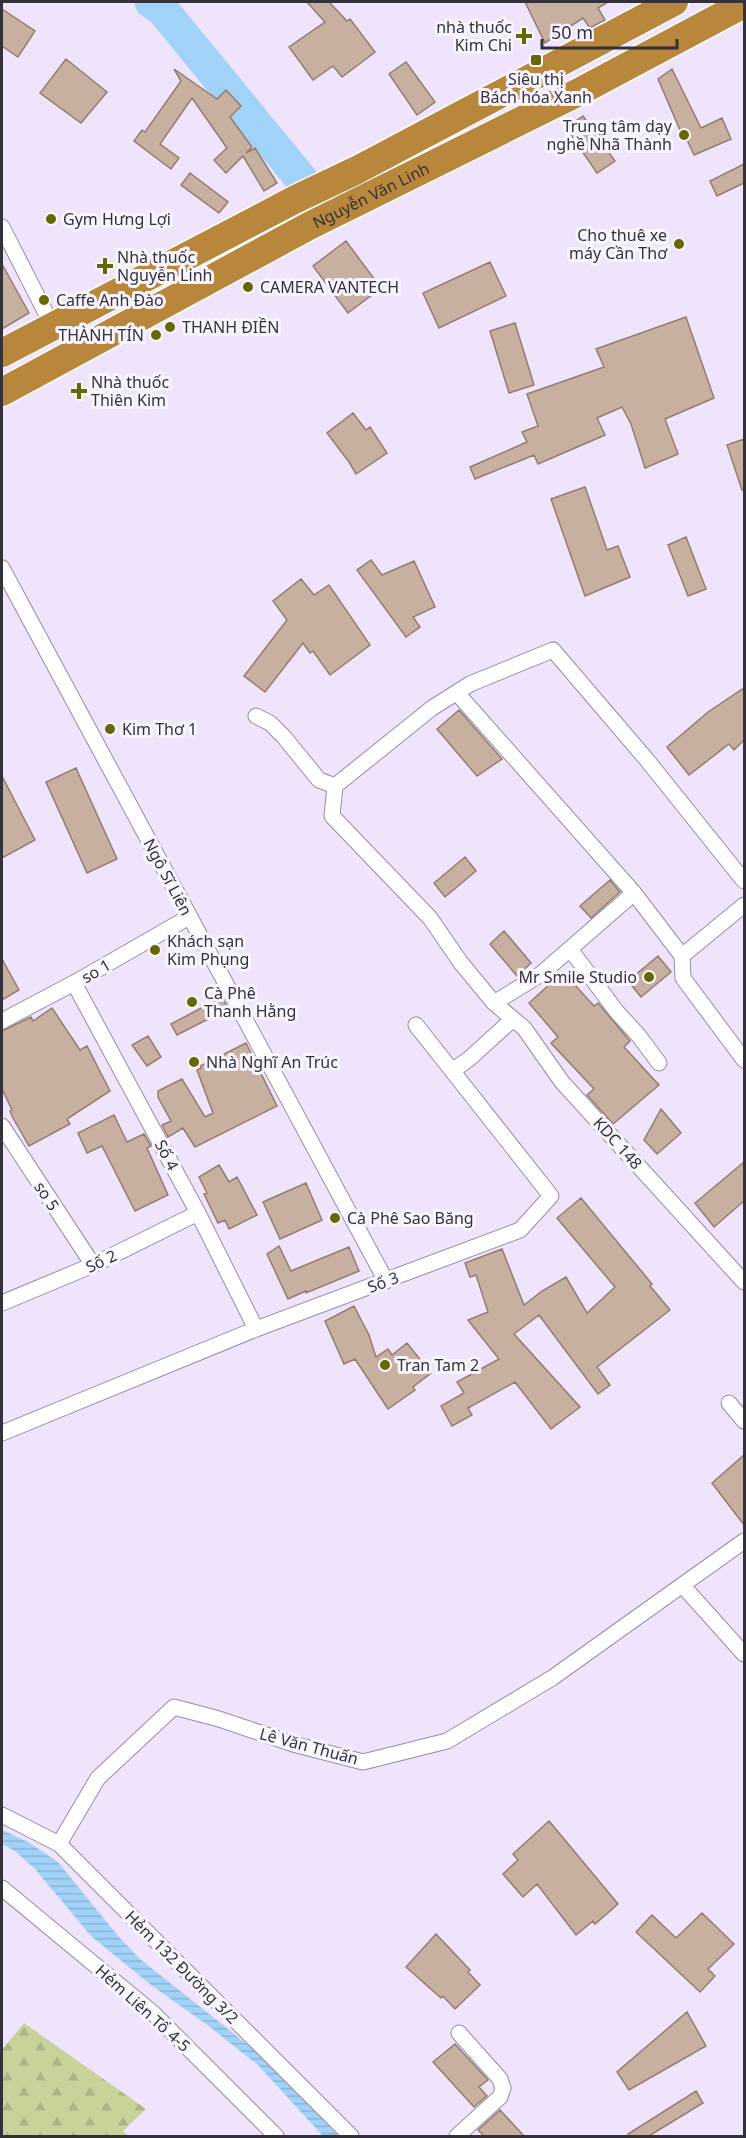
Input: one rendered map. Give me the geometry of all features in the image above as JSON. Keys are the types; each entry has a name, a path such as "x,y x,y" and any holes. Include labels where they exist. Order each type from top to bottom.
{"highway":[{"name":"Nguyễn Văn Linh","path":"2,353 296,199 357,170 674,2"},
{"name":"Nguyễn Văn Linh","path":"2,392 309,226 577,93 744,4"}],"street":[{"path":"2,227 7,250 52,325"},
{"name":"Ngô Sĩ Liên","path":"2,568 386,1281"},
{"path":"256,716 278,730 319,780 335,786 432,708 470,684 553,650 647,760 744,881"},
{"path":"457,693 634,892 682,956 683,978 744,1060"},
{"name":"KDC 148","path":"335,786 332,816 430,918 461,963 494,1003 524,1028 562,1082 744,1282"},
{"path":"494,1003 541,974 634,892"},
{"path":"682,956 744,905"},
{"name":"so 1","path":"2,1021 189,917"},
{"path":"570,948 617,1012 659,1063"},
{"name":"Số 4","path":"74,983 198,1213 256,1329"},
{"path":"452,1071 469,1059 513,1019"},
{"name":"Số 3","path":"2,1433 256,1329 520,1230 551,1196 416,1025"},
{"name":"so 5","path":"2,1126 93,1265"},
{"name":"Số 2","path":"2,1303 93,1265 198,1213"},
{"path":"729,1403 744,1420"},
{"name":"Lê Văn Thuấn","path":"59,1844 98,1778 174,1707 219,1719 293,1744 363,1762 447,1741 552,1678 744,1540"},
{"path":"683,1586 744,1654"},
{"name":"Hẻm 132 Đường 3/2","path":"2,1815 59,1844 351,2136"},
{"name":"Hẻm Liên Tổ 4-5","path":"2,1888 153,2013 276,2136"},
{"path":"457,2136 500,2097 503,2088 500,2079 459,2033"}],"green space":[{"path":"24,2023 146,2109 123,2131 128,2136 2,2136 2,2050"}],"water":[{"path":"2,1830 28,1842 58,1862 118,1936 140,1959 258,2053 322,2115 338,2136 323,2136 258,2065 151,1985 91,1936 35,1869 15,1851 2,1844"}],"building":[{"path":"307,2 329,2 347,21 350,19 375,52 342,77 333,66 313,80 289,47 325,22"},
{"path":"525,2 608,2 598,8 605,20 590,28 583,18 545,43"},
{"path":"2,9 35,31 18,57 2,46"},
{"path":"66,59 107,92 81,123 40,93"},
{"path":"406,62 435,102 417,115 389,74"},
{"path":"174,69 217,99 226,90 241,106 230,117 252,147 246,153 255,148 277,183 264,191 243,156 226,173 214,160 227,148 192,98 160,144 179,158 171,169 134,141 142,130 145,132 181,81"},
{"path":"672,69 701,128 722,118 731,139 694,155 682,129 680,130 658,79"},
{"path":"583,116 615,161 597,173 566,128"},
{"path":"744,164 744,183 717,196 710,181"},
{"path":"190,173 228,202 219,213 181,185"},
{"path":"346,241 381,288 348,313 313,266"},
{"path":"490,262 506,296 439,328 423,293"},
{"path":"2,264 29,313 2,329"},
{"path":"686,317 714,398 665,419 678,454 645,468 631,424 622,407 597,418 605,435 538,464 534,455 475,479 470,467 527,442 522,432 538,426 527,394 604,367 596,349"},
{"path":"515,323 534,385 509,393 490,331"},
{"path":"353,413 366,430 370,427 387,453 356,474 327,433"},
{"path":"744,439 744,489 742,490 727,445"},
{"path":"585,487 607,550 618,546 630,577 585,596 551,499"},
{"path":"686,537 706,589 688,596 668,545"},
{"path":"371,560 382,575 414,561 435,607 413,617 420,627 406,637 357,570"},
{"path":"301,579 314,595 329,585 370,645 330,675 313,651 310,653 303,643 265,692 244,676 287,620 273,601"},
{"path":"744,688 744,740 734,750 729,744 689,775 667,747 708,712"},
{"path":"459,710 502,759 477,776 437,729"},
{"path":"76,768 117,859 87,873 46,782"},
{"path":"2,776 35,840 2,858"},
{"path":"465,857 476,871 445,897 434,883"},
{"path":"610,880 620,892 591,918 580,906"},
{"path":"504,931 531,963 517,976 490,944"},
{"name":"Mr Smile Studio","path":"658,956 671,972 641,997 628,981"},
{"path":"2,959 19,990 2,1000"},
{"path":"563,972 594,1006 598,1003 630,1041 624,1047 659,1085 613,1124 587,1095 594,1089 551,1043 558,1037 529,1003"},
{"path":"222,997 228,1009 177,1035 171,1024"},
{"path":"52,1008 80,1050 87,1046 110,1091 67,1119 70,1124 29,1146 13,1118 10,1111 12,1110 2,1089 2,1031 31,1017 33,1021"},
{"path":"148,1036 161,1057 147,1066 132,1045"},
{"path":"246,1043 277,1106 195,1147 183,1128 168,1137 162,1125 171,1121 158,1097 158,1091 182,1079 205,1117 213,1113 197,1070 201,1068 200,1066"},
{"path":"661,1109 681,1133 657,1154 644,1140"},
{"path":"114,1115 127,1142 144,1134 151,1146 147,1148 168,1195 135,1211 102,1146 87,1153 78,1133"},
{"path":"744,1162 744,1201 714,1227 695,1203"},
{"path":"219,1165 229,1182 237,1177 257,1215 229,1229 225,1220 218,1223 204,1194 207,1193 199,1177"},
{"path":"306,1183 322,1220 280,1239 263,1202"},
{"path":"581,1198 652,1284 650,1286 670,1310 597,1367 610,1385 598,1394 539,1315 514,1334 580,1407 551,1429 515,1382 468,1408 472,1415 452,1426 441,1406 464,1393 457,1382 499,1359 468,1320 488,1312 476,1275 470,1277 465,1263 502,1249 524,1305 566,1277 587,1313 615,1287 557,1218"},
{"path":"279,1246 291,1271 349,1247 359,1271 288,1299 267,1254"},
{"path":"354,1306 369,1335 376,1357 388,1349 392,1355 407,1343 431,1373 413,1387 415,1390 388,1409 355,1359 344,1364 325,1321"},
{"path":"744,1455 744,1525 712,1483"},
{"path":"549,1821 618,1904 595,1924 593,1921 576,1935 537,1884 523,1897 503,1874 518,1860 513,1854"},
{"path":"702,1913 734,1944 708,1969 715,1976 700,1992 636,1932 652,1915 676,1938"},
{"path":"436,1934 470,1970 468,1972 480,1985 455,2009 443,1996 441,1998 406,1967"},
{"path":"687,2012 706,2046 629,2090 617,2072"},
{"path":"455,2044 488,2080 479,2087 487,2096 474,2107 433,2062"},
{"path":"696,2091 703,2103 649,2136 629,2136 628,2134"},
{"path":"500,2110 524,2136 484,2136 478,2130"}],"waterway":[{"path":"151,2 161,8 302,180"}],"place":[{"name":"nhà thuốc Kim Chi","path":"524,36"},
{"name":"Siêu thị Bách hóa Xanh","path":"536,60"},
{"name":"Trung tâm dạy nghề Nhã Thành","path":"684,135"},
{"name":"Gym Hưng Lợi","path":"51,219"},
{"name":"Cho thuê xe máy Cần Thơ","path":"679,244"},
{"name":"Nhà thuốc Nguyễn Linh","path":"105,266"},
{"name":"CAMERA VANTECH","path":"248,287"},
{"name":"Caffe Anh Đào","path":"44,300"},
{"name":"THANH ĐIỀN","path":"170,327"},
{"name":"THÀNH TÍN","path":"156,335"},
{"name":"Nhà thuốc Thiên Kim","path":"79,391"},
{"name":"Kim Thơ 1","path":"110,729"},
{"name":"Khách sạn Kim Phụng","path":"155,950"},
{"name":"Mr Smile Studio","path":"649,977"},
{"name":"Cà Phê Thanh Hằng","path":"192,1002"},
{"name":"Nhà Nghĩ An Trúc","path":"194,1062"},
{"name":"Cà Phê Sao Băng","path":"335,1218"},
{"name":"Tran Tam 2","path":"385,1365"}]}
